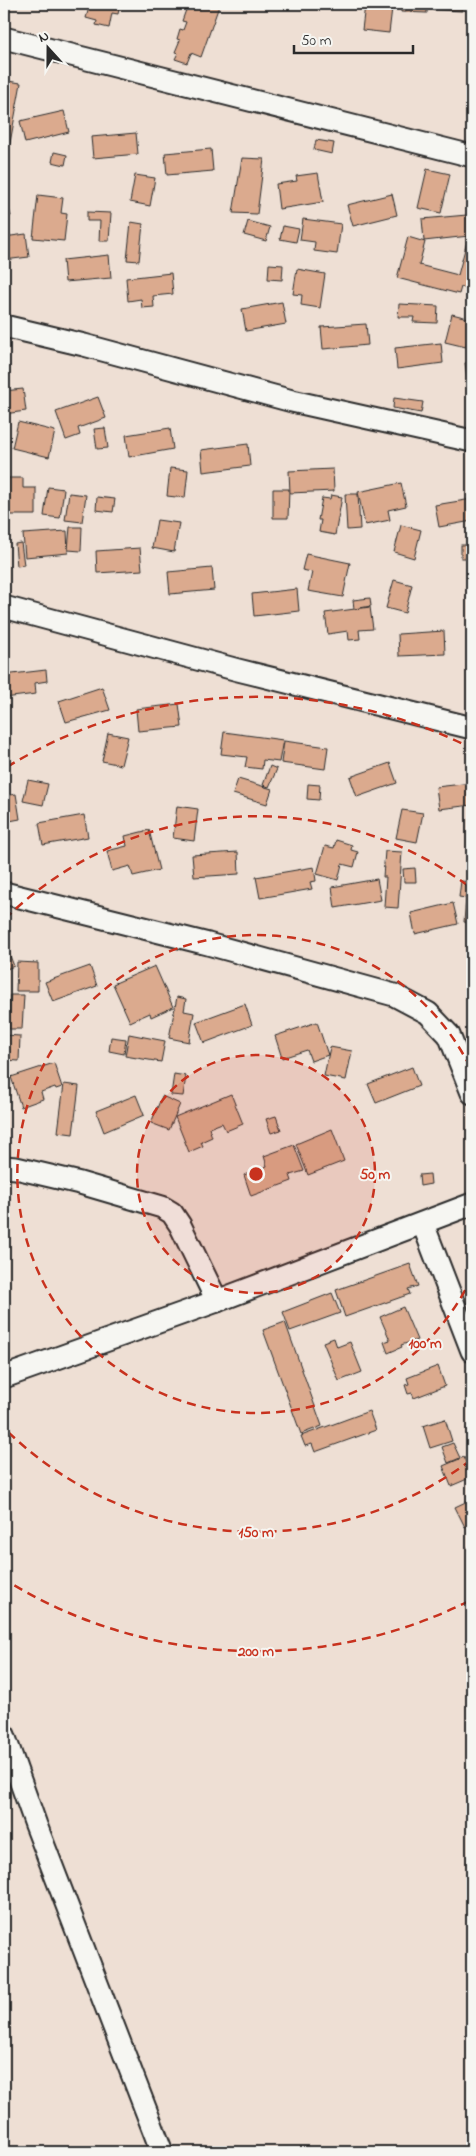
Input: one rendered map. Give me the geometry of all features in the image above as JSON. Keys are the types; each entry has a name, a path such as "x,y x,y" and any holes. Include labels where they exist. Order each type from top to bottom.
{"street":[{"path":"4,38 472,156"},
{"path":"4,326 84,344 292,401 472,441"},
{"path":"4,607 238,670 472,728"},
{"path":"4,893 208,944 394,995 428,1013 449,1034 472,1093"},
{"path":"4,1167 80,1183 162,1207 172,1213 180,1225 217,1301"},
{"path":"4,1377 217,1301 472,1204"},
{"path":"422,1224 472,1351"},
{"path":"4,1735 36,1825 162,2152"}],"building":[{"path":"90,4 120,4 118,14 112,13 109,28 96,25 97,21 86,18"},
{"path":"193,4 219,6 201,57 191,53 187,63 175,59 178,53 175,52 180,40 177,39 180,29 183,30 186,22 182,21 187,7 191,8"},
{"path":"338,4 364,4 364,5 338,6"},
{"path":"401,4 462,4 462,11 427,9 427,13 401,12"},
{"path":"365,5 392,8 389,33 362,30"},
{"path":"8,81 21,83 5,170 4,104"},
{"path":"64,111 69,132 25,143 20,121"},
{"path":"136,133 138,154 93,158 91,137"},
{"path":"316,140 334,143 332,154 314,150"},
{"path":"211,149 213,171 167,175 165,153"},
{"path":"54,152 67,155 65,165 52,162"},
{"path":"242,158 264,159 257,214 233,213"},
{"path":"427,169 450,174 441,213 418,208"},
{"path":"318,173 323,202 279,209 276,184 297,181 296,176"},
{"path":"135,175 155,178 150,206 130,202"},
{"path":"392,194 397,215 353,226 347,205"},
{"path":"38,195 63,198 61,213 67,214 64,241 33,238"},
{"path":"9,209 11,216 4,217 4,210"},
{"path":"87,212 111,213 109,241 99,241 100,221 87,221"},
{"path":"467,215 469,236 424,241 422,219"},
{"path":"303,219 341,224 337,254 314,251 315,242 300,240"},
{"path":"248,221 270,227 266,241 244,235"},
{"path":"131,222 143,224 139,261 127,260"},
{"path":"472,223 472,290 461,287 459,294 397,278 408,237 425,242 419,265 458,275"},
{"path":"283,226 299,229 296,242 280,239"},
{"path":"26,234 29,257 4,260 4,237"},
{"path":"109,255 111,278 65,282 63,260"},
{"path":"269,264 283,265 282,280 268,279"},
{"path":"297,269 325,274 320,308 301,305 302,295 293,294"},
{"path":"171,273 173,294 153,296 154,307 142,308 141,299 128,301 126,278"},
{"path":"282,302 286,324 246,331 242,309"},
{"path":"399,304 438,306 437,323 413,322 414,317 398,317"},
{"path":"452,314 472,319 466,347 445,342"},
{"path":"366,324 368,345 323,349 321,327"},
{"path":"441,343 443,363 397,369 395,348"},
{"path":"472,362 472,385 468,385 465,363"},
{"path":"23,389 26,411 4,414 4,391"},
{"path":"98,397 106,418 78,428 80,435 66,440 56,412"},
{"path":"394,398 423,402 421,413 393,408"},
{"path":"18,422 55,431 49,457 12,448"},
{"path":"105,428 108,448 97,449 94,429"},
{"path":"170,428 173,449 129,457 126,435"},
{"path":"248,444 250,466 203,472 201,450"},
{"path":"170,468 188,470 185,498 167,496"},
{"path":"333,469 334,491 290,493 289,471"},
{"path":"4,478 23,478 23,488 36,488 36,515 4,515"},
{"path":"401,483 406,506 388,510 390,520 365,525 358,492"},
{"path":"48,487 64,489 60,518 44,516"},
{"path":"273,489 289,489 288,518 273,518"},
{"path":"69,493 86,495 82,522 65,520"},
{"path":"345,494 358,494 360,529 347,530"},
{"path":"331,495 342,497 335,535 319,532 321,520 318,520 322,498 330,499"},
{"path":"97,497 115,499 113,512 96,510"},
{"path":"472,499 472,521 439,527 435,505"},
{"path":"157,520 179,523 174,552 152,548"},
{"path":"401,525 421,530 414,558 394,552"},
{"path":"70,527 82,527 81,551 68,550"},
{"path":"67,531 68,553 25,557 23,534"},
{"path":"21,543 24,565 17,566 15,544"},
{"path":"461,545 472,545 472,558 461,558"},
{"path":"140,548 142,570 97,573 96,551"},
{"path":"306,554 350,563 343,597 308,591 312,572 302,570"},
{"path":"212,568 214,590 170,594 168,572"},
{"path":"394,580 412,585 405,613 386,608"},
{"path":"297,589 299,611 254,616 252,594"},
{"path":"370,598 371,606 354,609 353,600"},
{"path":"370,607 373,629 359,630 360,639 349,640 348,631 328,634 325,613"},
{"path":"444,631 445,654 399,656 398,634"},
{"path":"46,670 47,681 35,683 36,694 4,698 4,675"},
{"path":"102,687 110,710 66,722 59,701"},
{"path":"179,704 182,727 138,731 136,709"},
{"path":"224,732 283,740 279,762 263,760 262,769 245,767 247,757 221,754"},
{"path":"108,733 128,737 121,765 102,761"},
{"path":"284,741 328,747 325,769 281,763"},
{"path":"390,763 397,783 357,797 350,777"},
{"path":"270,766 277,769 269,787 263,785"},
{"path":"238,779 272,789 267,804 233,794"},
{"path":"28,780 48,784 43,805 23,801"},
{"path":"472,783 472,805 439,809 436,787"},
{"path":"308,784 320,785 319,800 307,799"},
{"path":"16,794 20,819 4,822 4,796"},
{"path":"177,806 198,809 194,841 173,838"},
{"path":"402,810 423,813 417,842 396,838"},
{"path":"84,815 88,837 43,845 39,823"},
{"path":"149,830 159,870 133,876 130,866 112,871 107,851 127,846 125,836"},
{"path":"336,840 352,845 351,850 358,852 354,867 342,864 338,880 317,874 325,846 334,848"},
{"path":"385,851 402,852 398,908 384,907 386,877 383,877"},
{"path":"238,852 239,874 194,877 192,855"},
{"path":"314,867 316,881 310,882 312,889 260,898 256,877"},
{"path":"415,868 416,882 404,882 403,869"},
{"path":"377,879 381,900 335,908 332,887"},
{"path":"461,881 472,882 472,923 464,922 466,898 459,897"},
{"path":"453,903 458,924 415,934 411,913"},
{"path":"6,946 14,966 4,970 4,947"},
{"path":"17,962 38,963 38,991 16,991"},
{"path":"90,966 97,986 53,1002 45,982"},
{"path":"155,966 173,1007 151,1017 150,1013 130,1022 113,984"},
{"path":"10,995 24,995 22,1029 9,1029"},
{"path":"177,997 186,999 184,1011 194,1013 189,1042 169,1038"},
{"path":"245,1004 252,1025 204,1043 196,1022"},
{"path":"317,1022 328,1055 311,1061 307,1050 282,1058 275,1036"},
{"path":"129,1034 165,1041 161,1062 125,1056"},
{"path":"4,1035 20,1036 19,1061 4,1060"},
{"path":"111,1037 126,1039 124,1054 109,1051"},
{"path":"330,1047 352,1051 346,1080 324,1076"},
{"path":"54,1063 62,1087 56,1089 55,1087 41,1092 43,1099 21,1107 11,1077"},
{"path":"412,1067 419,1086 376,1103 368,1084"},
{"path":"174,1074 186,1076 183,1096 171,1095"},
{"path":"64,1084 79,1086 73,1134 58,1132"},
{"path":"231,1094 243,1124 226,1131 222,1123 209,1128 212,1137 201,1142 203,1146 189,1152 175,1117"},
{"path":"136,1095 144,1115 104,1132 96,1111"},
{"path":"162,1096 180,1104 169,1130 151,1123"},
{"path":"276,1116 281,1130 271,1133 266,1119"},
{"path":"332,1129 344,1161 308,1175 296,1144"},
{"path":"294,1145 304,1171 290,1175 292,1181 251,1196 244,1175 267,1166 264,1156"},
{"path":"430,1174 431,1184 420,1186 419,1175"},
{"path":"410,1264 418,1286 408,1289 410,1294 345,1317 336,1290"},
{"path":"332,1293 340,1313 290,1331 283,1312"},
{"path":"403,1307 417,1340 401,1345 402,1347 388,1353 384,1342 390,1340 380,1317"},
{"path":"285,1322 322,1426 301,1434 263,1330"},
{"path":"334,1338 337,1347 350,1342 362,1372 339,1381 323,1342"},
{"path":"438,1366 445,1386 414,1398 412,1393 408,1394 405,1385 409,1384 407,1378"},
{"path":"369,1411 376,1430 315,1452 312,1444 305,1446 301,1436"},
{"path":"445,1419 452,1441 430,1448 423,1426"},
{"path":"453,1443 460,1458 448,1463 442,1447"},
{"path":"464,1457 472,1477 451,1486 443,1466"},
{"path":"472,1499 472,1523 465,1527 455,1507"},
{"path":"472,1545 472,1558 468,1547"}]}
